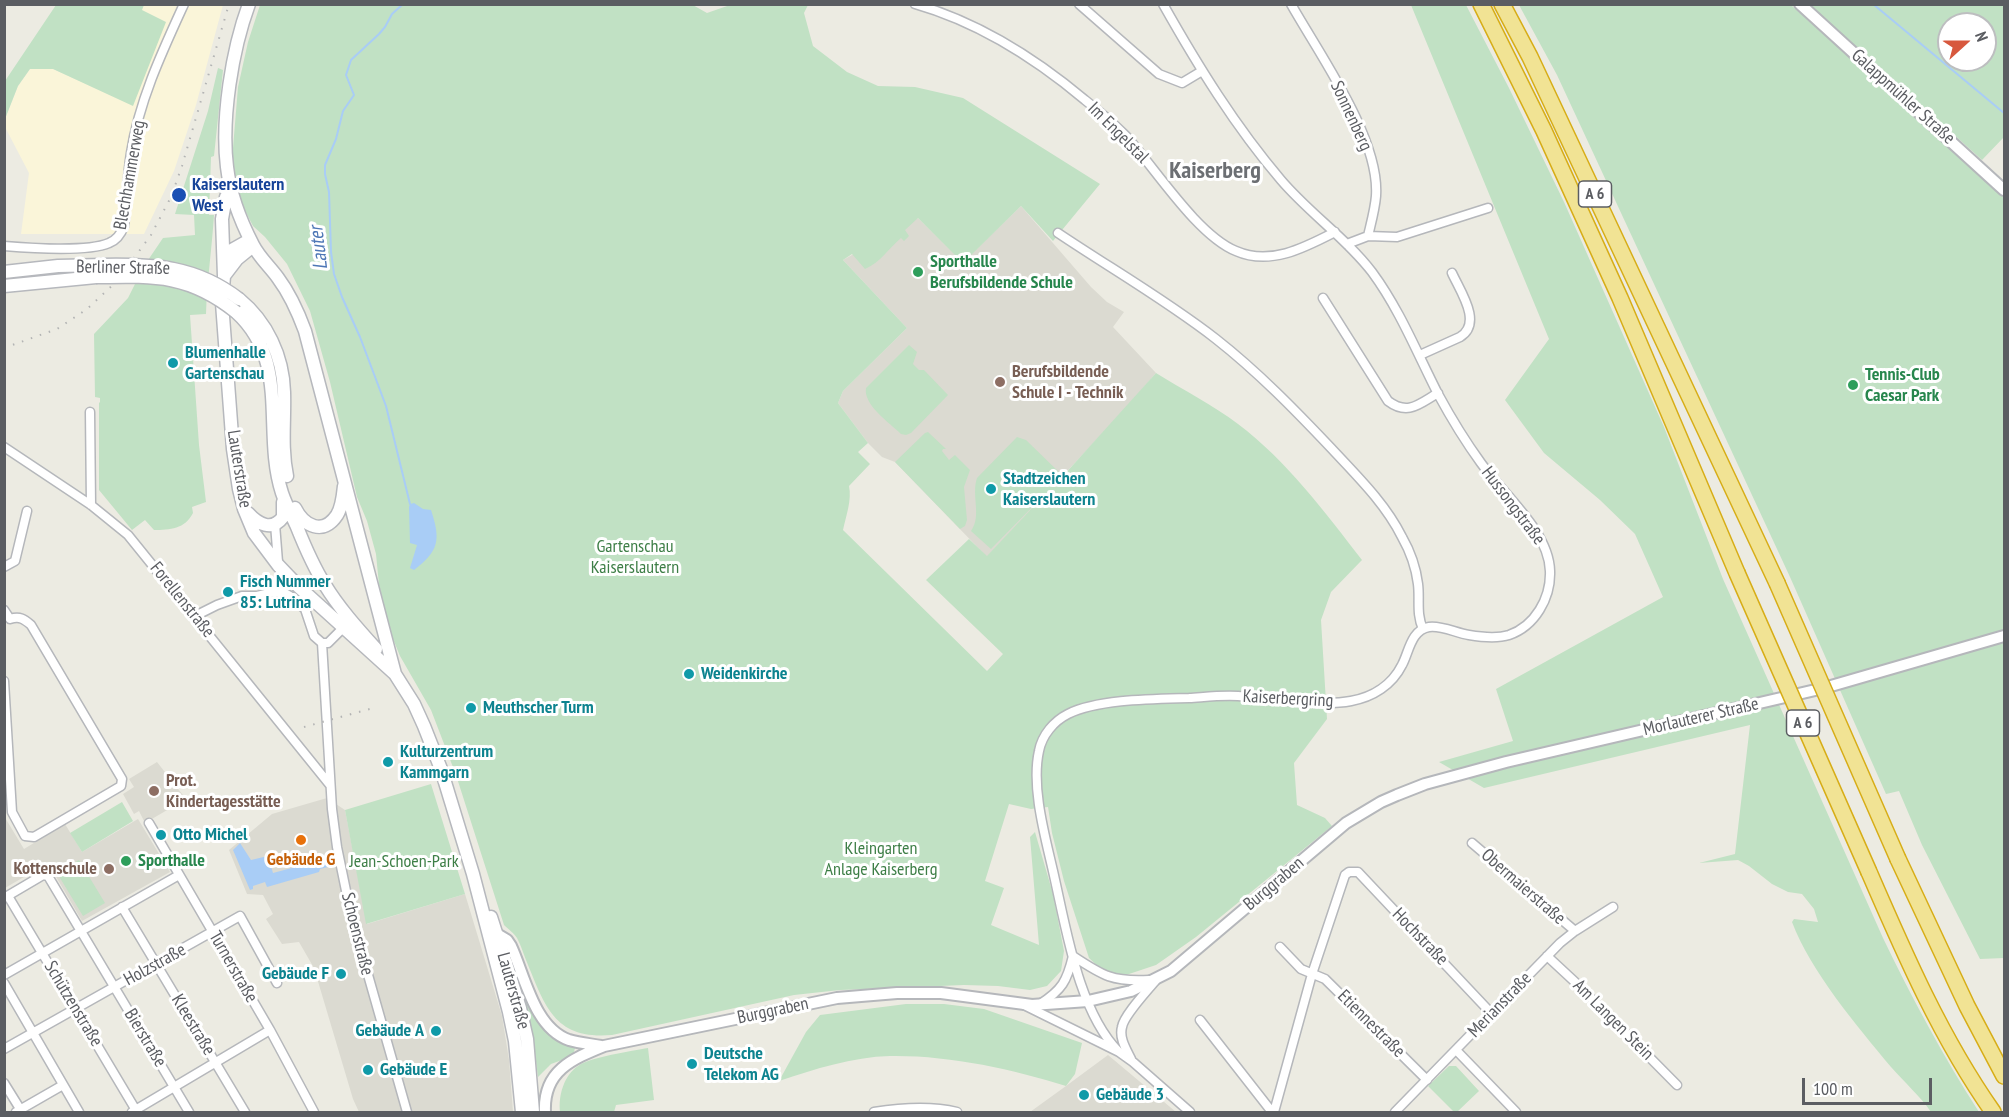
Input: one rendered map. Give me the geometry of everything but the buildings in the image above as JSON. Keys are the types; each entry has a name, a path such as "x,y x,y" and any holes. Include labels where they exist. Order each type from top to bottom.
{"highway":[{"name":"A 6","path":"1480,4 1544,131 1620,298 1737,573 1911,967 1965,1070 1993,1113"},
{"name":"A 6","path":"1502,4 1530,57 1777,583 1898,859 2004,1076"}],"main road":[{"name":"Lauterstraße","path":"249,4 232,75 227,126 226,196 222,228 224,271 222,303 233,448 244,509 254,533 278,565 395,674"},
{"name":"Lauterstraße","path":"227,165 234,198 250,244"},
{"name":"Lauterstraße","path":"226,196 233,220 288,292 302,321 395,674 414,704 432,744 473,874 515,1041 522,1113"},
{"path":"224,271 230,251 250,244"},
{"name":"Berliner Straße","path":"4,272 58,266 150,265 182,270 205,278 239,299 252,311 271,338 281,366 285,393 283,451 298,530"},
{"name":"Berliner Straße","path":"4,286 96,277 154,277 185,283 213,295 236,312 253,331 269,367 276,459 283,495 298,530 314,566 331,595 395,674"},
{"path":"293,505 307,524 326,525 334,519 340,509 344,482"},
{"path":"244,509 258,522 265,525 275,524 283,517 283,495"},
{"name":"Lauterstraße","path":"473,874 497,934 525,1029 533,1113"}],"street":[{"name":"Blechhammerweg","path":"4,246 45,249 99,246 120,237 124,226 131,152 143,103 160,56 184,4"},
{"name":"Im Engelstal","path":"915,4 942,12 969,24 999,40 1067,85 1126,136 1200,224 1219,241 1235,251 1270,258 1291,253 1335,232"},
{"path":"1079,4 1159,74 1182,82 1202,71"},
{"name":"Hussongstraße","path":"1163,4 1202,71 1281,180 1366,265 1402,319 1438,393 1482,465 1542,539 1550,568 1549,587 1536,617 1524,627 1509,635 1490,638 1435,627 1423,628"},
{"name":"Sonnenberg","path":"1291,4 1351,108 1374,168 1376,195 1368,236"},
{"name":"Galappmühler Straße","path":"1800,4 2004,190"},
{"path":"1347,244 1368,236 1397,237 1488,208"},
{"path":"1058,232 1214,337 1242,360 1305,421 1357,476 1393,519 1404,539 1418,584 1418,611 1423,628"},
{"path":"1420,355 1460,337 1471,326 1471,316 1452,273"},
{"path":"1323,298 1388,401 1396,407 1405,409 1414,407 1438,393"},
{"path":"90,412 91,505"},
{"name":"Forellenstraße","path":"4,447 91,505 128,535 330,785"},
{"path":"4,567 15,561 27,511"},
{"path":"275,524 278,565"},
{"path":"195,616 242,597 283,592 304,609 314,636 322,644 328,643 343,628"},
{"path":"4,610 7,621 17,617 25,619 31,626 122,779 121,786 34,837 26,836 8,807 4,681"},
{"name":"Kaiserbergring","path":"1119,1052 1104,1034 1088,1001 1073,955 1044,833 1037,767 1039,748 1045,733 1067,714 1096,705 1231,696 1336,704 1365,698 1386,686 1394,677 1402,667 1413,638 1423,628"},
{"name":"Morlauterer Straße","path":"1397,795 1425,784 1506,762 1824,688 2004,636"},
{"name":"Schoenstraße","path":"322,644 336,847 351,915 407,1113"},
{"name":"Burggraben","path":"545,1113 550,1085 566,1063 604,1046 837,998 897,993 941,993 1040,1004 1104,999 1131,991 1171,971 1346,824 1381,802 1397,795"},
{"name":"Turnerstraße","path":"149,823 270,1030 314,1113"},
{"name":"Obermaierstraße","path":"1472,843 1575,931"},
{"name":"Hochstraße","path":"1312,974 1345,875 1353,871 1358,872 1491,1013"},
{"name":"Bierstraße","path":"6,897 43,875 48,876 189,1113"},
{"path":"4,975 179,875"},
{"name":"Schützenstraße","path":"6,897 43,953 135,1112"},
{"name":"Kleestraße","path":"122,907 245,1113"},
{"name":"Merianstraße","path":"1395,1113 1547,956 1575,931 1613,908"},
{"name":"Holzstraße","path":"4,1049 240,916 277,983"},
{"path":"497,934 507,940 511,946 535,1007 550,1028 566,1039 604,1046"},
{"path":"1273,1113 1312,974 1301,969 1280,947"},
{"path":"1040,1004 1053,996 1063,985 1073,955 1104,976 1130,981 1156,980"},
{"name":"Am Langen Stein","path":"1547,956 1677,1085"},
{"name":"Etiennestraße","path":"1312,974 1325,979 1427,1080"},
{"name":"Burggraben","path":"1133,1062 1122,1040 1122,1027 1129,1014 1156,980"},
{"path":"4,983 79,1113"},
{"path":"1018,1002 1119,1052 1190,1113"},
{"path":"1200,1020 1273,1113"},
{"path":"135,1112 270,1030"},
{"path":"1456,1050 1515,1113"},
{"path":"4,1083 19,1112 63,1085"},
{"path":"874,1113 890,1110 957,1113"}],"shaded area":[{"path":"144,5 223,5 196,105 174,171 144,234 21,234 29,173 5,127 5,119 18,86 30,69 53,69 133,105 141,10"},
{"name":"Berufsbildende Schule I - Technik","path":"1021,206 1091,287 1107,302 1124,312 1113,327 1156,373 987,557 895,462 882,457 868,443 838,403 843,391 907,328 843,260 918,218 963,262"},
{"name":"Prot. Kindertagesstätte","path":"157,762 186,799 145,823 139,811 134,814 123,794 134,787 129,779"},
{"path":"327,798 345,810 367,924 465,894 502,1016 509,1060 513,1112 359,1112 353,1099 314,968 299,942 282,944 266,919 273,914 263,895 247,894 229,850 272,814"},
{"name":"Kottenschule","path":"4,816 24,849 65,824 82,852 138,819 170,872 82,921 48,863 5,888"},
{"path":"1108,1055 1176,1112 1030,1112 1066,1086"}],"green space":[{"path":"691,4 707,13 730,5 808,5 804,13 813,46 847,72 878,86 915,87 963,98 1100,184 1053,241 1021,206 963,263 918,218 905,230 909,236 904,241 901,238 880,259 865,269 852,254 843,260 907,328 843,391 838,403 868,443 858,452 870,464 849,486 849,502 843,530 987,671 1003,654 926,580 969,539 987,556 1050,489 991,549 971,531 976,519 975,485 977,478 1017,437 1026,440 1063,476 1156,373 1218,410 1256,438 1304,488 1362,560 1331,592 1321,620 1327,719 1294,763 1297,805 1325,818 1332,826 1196,937 1156,965 1123,976 1105,973 1089,958 1064,881 1048,807 1031,809 1009,804 985,881 1004,888 991,925 1039,945 1030,837 1035,832 1053,894 1064,951 1061,971 1047,986 1030,990 964,985 840,990 794,995 612,1035 592,1035 564,1026 554,1017 539,992 517,938 504,925 456,775 431,710 400,656 391,634 379,585 376,554 367,521 357,497 330,382 310,311 287,264 253,226 239,199 232,160 238,87 248,42 260,5"},
{"path":"56,5 144,5 142,10 166,22 133,106 53,69 30,69 18,86 5,119 5,81"},
{"path":"1411,5 1466,5 1509,88 1564,202 1664,427 1723,579 1883,938 1928,1026 1979,1112 1931,1112 1864,1034 1836,998 1800,941 1792,922 1794,919 1818,922 1814,909 1802,894 1788,892 1772,884 1738,860 1699,863 1735,854 1750,725 1484,788 1439,762 1513,741 1496,689 1663,597 1635,534 1600,500 1544,453 1505,400 1549,339"},
{"path":"1519,5 1791,5 2004,196 2004,958 1980,959 1922,845 1899,791 1886,794 1790,577 1557,75"},
{"path":"1810,5 2004,5 2004,137 1982,160"},
{"path":"218,68 223,70 214,156 211,157 209,215 214,215 206,314 190,315 199,445 206,502 192,507 193,513 190,518 176,528 154,530 145,520 132,530 99,490 100,398 95,397 94,334 128,298 144,266 163,238 195,235 194,215 175,214 208,111"},
{"path":"909,345 917,352 913,364 919,370 924,370 948,395 911,433 906,435 901,434 873,407 866,394 866,388"},
{"path":"928,432 946,449 942,451 949,460 955,455 970,470 964,487 967,520 965,526 960,529 895,462"},
{"name":"Jean-Schoen-Park","path":"431,784 465,894 366,924 345,810"},
{"path":"122,802 133,821 82,852 70,833"},
{"path":"79,860 105,903 83,916 57,873"},
{"path":"522,989 542,1025 555,1037 575,1048 573,1056 551,1064 538,1077 532,1031"},
{"path":"906,1004 944,1004 984,1009 1082,1043 1075,1074 1066,1086 979,1064 912,1056 890,1056 848,1061 779,1081 806,1032 820,1015"},
{"path":"648,1048 654,1100 616,1105 614,1112 560,1112 563,1086 578,1066 601,1057"},
{"path":"1449,1066 1456,1066 1479,1091 1457,1112 1454,1112 1428,1086"}],"water":[{"path":"414,503 423,509 431,510 437,537 429,557 414,570 410,568 417,545 410,543 409,507"},
{"path":"240,843 251,860 268,856 273,873 329,858 332,866 267,887 265,882 253,886 250,890 233,850"}],"waterway":[{"name":"Lauter","path":"403,4 392,14 379,34 351,60 346,75 354,95 343,111 336,139 325,165 325,174 329,192 334,274 386,406 410,504"},
{"path":"1873,4 2004,113"}],"railway":[{"path":"4,348 57,329 87,309 117,281 151,235 171,197 182,166 229,4"},
{"path":"304,727 377,707"}],"place":[{"name":"Kaiserslautern West","path":"179,195"},
{"name":"Sporthalle Berufsbildende Schule","path":"918,272"},
{"name":"Blumenhalle Gartenschau","path":"173,363"},
{"name":"Berufsbildende Schule I - Technik","path":"1000,382"},
{"name":"Tennis-Club Caesar Park","path":"1853,385"},
{"name":"Stadtzeichen Kaiserslautern","path":"991,489"},
{"name":"Fisch Nummer 85: Lutrina","path":"228,592"},
{"name":"Weidenkirche","path":"689,674"},
{"name":"Meuthscher Turm","path":"471,708"},
{"name":"Kulturzentrum Kammgarn","path":"388,762"},
{"name":"Prot. Kindertagesstätte","path":"154,791"},
{"name":"Otto Michel","path":"161,835"},
{"name":"Gebäude G","path":"301,840"},
{"name":"Sporthalle","path":"126,861"},
{"name":"Kottenschule","path":"109,869"},
{"name":"Gebäude F","path":"341,974"},
{"name":"Gebäude A","path":"436,1031"},
{"name":"Deutsche Telekom AG","path":"692,1064"},
{"name":"Gebäude E","path":"368,1070"},
{"name":"Gebäude 3","path":"1084,1095"}],"district":[{"name":"Kaiserberg","path":"1215,171"}],"park label":[{"name":"Gartenschau Kaiserslautern","path":"635,557"},
{"name":"Kleingarten Anlage Kaiserberg","path":"881,859"}]}
